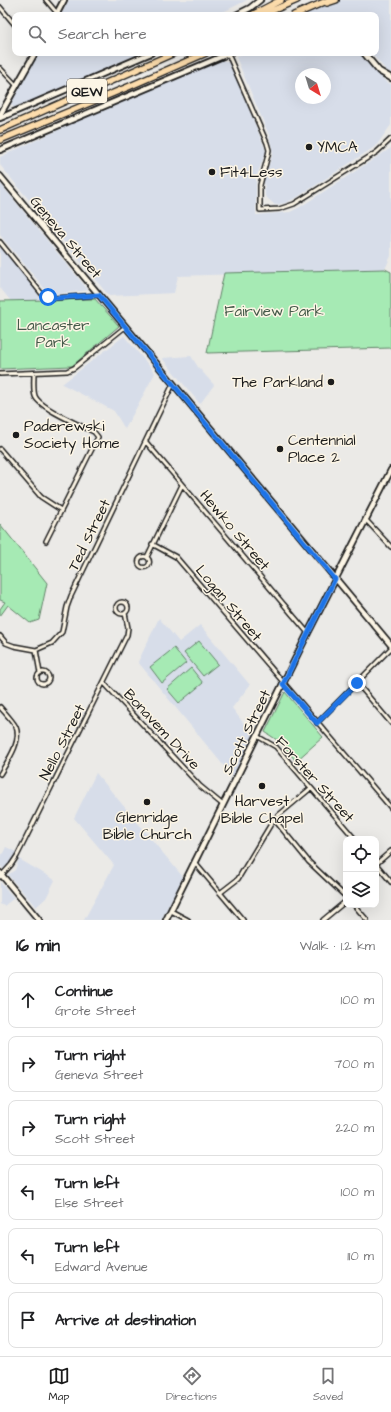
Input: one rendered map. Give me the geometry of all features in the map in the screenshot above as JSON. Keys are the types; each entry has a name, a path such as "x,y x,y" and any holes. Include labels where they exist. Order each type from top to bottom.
{"highway":[{"path":"258,12 281,0"},
{"path":"269,12 297,0"},
{"path":"304,11 328,0"},
{"path":"304,11 336,0"},
{"name":"QEW","path":"0,130 167,56"},
{"name":"QEW","path":"0,140 199,56"}],"main road":[{"path":"57,12 64,0"},
{"path":"242,12 260,0"},
{"path":"0,115 34,56"},
{"path":"0,118 144,56"},
{"path":"0,150 222,56"},
{"path":"366,56 379,71 391,78"},
{"name":"Geneva Street","path":"0,176 391,647"},
{"name":"Scott Street","path":"166,920 335,579 391,470"},
{"path":"1,875 39,920"}],"street":[{"path":"46,0 55,12"},
{"path":"0,7 12,21"},
{"path":"230,56 269,150 260,180 260,210 280,209 294,204 377,152 391,139"},
{"path":"0,68 17,86"},
{"path":"0,242 42,294 55,298 99,295"},
{"path":"0,374 67,371 74,368 125,327"},
{"path":"34,373 35,396 39,402 52,411 94,432 98,437 46,541"},
{"name":"Ted Street","path":"36,650 52,643 62,632 67,607 71,596 173,384"},
{"name":"Hewko Street","path":"146,442 308,633"},
{"path":"0,449 41,497 61,510"},
{"path":"147,557 182,484"},
{"path":"366,520 391,547"},
{"name":"Logan Street","path":"152,544 176,557 283,684 391,808"},
{"path":"124,601 128,604 129,608 125,613 119,613 116,611 116,605 119,602 124,601"},
{"name":"Nello Street","path":"1,875 17,856 104,683 126,635 128,628 125,613"},
{"path":"0,636 6,643 36,650 40,673"},
{"path":"317,723 391,647"},
{"name":"Bonavem Drive","path":"104,683 200,786 223,805"},
{"path":"357,683 391,723"},
{"path":"0,707 16,728 17,739 15,747 0,774"},
{"name":"Forster Street","path":"257,736 276,747 351,836"},
{"path":"220,892 238,879 274,819 310,788"},
{"path":"274,819 309,862 343,893"},
{"path":"379,861 391,851"},
{"path":"195,863 243,920"},
{"path":"379,868 391,882"},
{"path":"323,920 343,903"},
{"path":"356,908 366,920"},
{"path":"171,911 188,920"}],"shaded area":[{"path":"69,0 247,0 223,12 63,12"},
{"path":"336,0 391,0 391,73 386,70 374,56 379,56 379,12 309,12"},
{"path":"37,56 134,56 14,108 11,104"},
{"path":"362,56 386,82 391,84 391,125 376,146 296,198 285,203 275,205 265,196 264,179 273,153 269,135 236,57"},
{"path":"222,60 230,63 266,151 256,178 256,215 290,212 391,148 391,256 385,269 178,276 174,293 109,296 0,165 0,157 82,119"},
{"path":"0,183 88,290 50,295 0,235"},
{"path":"0,244 41,295 40,301 11,301 0,288"},
{"path":"124,336 155,373 125,429 114,411 62,384"},
{"path":"191,356 198,367 214,385 200,404 162,358"},
{"path":"159,618 179,642 200,625 250,685 232,708 254,737 233,777 138,662"},
{"path":"96,773 183,877 161,920 84,920 114,865 74,818"},
{"path":"6,847 16,852 10,863 3,869 0,865 0,856"},
{"path":"19,859 55,880 46,898 36,907 8,875 15,870"},
{"path":"0,882 14,898 4,906 0,904"}],"green space":[{"name":"Fairview Park","path":"385,269 391,272 391,348 207,353 224,273"},
{"name":"Lancaster Park","path":"95,299 119,326 72,366 0,369 0,301"},
{"path":"0,524 47,583 39,620 30,623 8,605 0,616 0,609 5,602 0,600"},
{"path":"199,641 218,664 203,676 184,653"},
{"path":"174,648 186,663 162,683 150,667"},
{"path":"191,668 203,683 179,703 167,689"},
{"path":"285,692 323,737 296,761 280,742 265,732"}],"place":[{"name":"YMCA","path":"309,147"},
{"name":"Fit4Less","path":"212,172"},
{"name":"The Parkland","path":"331,382"},
{"name":"Paderewski Society Home","path":"16,435"},
{"name":"Centennial Place 2","path":"280,449"},
{"name":"Harvest Bible Chapel","path":"262,786"},
{"name":"Glenridge Bible Church","path":"147,802"}],"route":[{"path":"48,297 55,298 99,295 335,579 283,684 317,723 357,683"}]}
